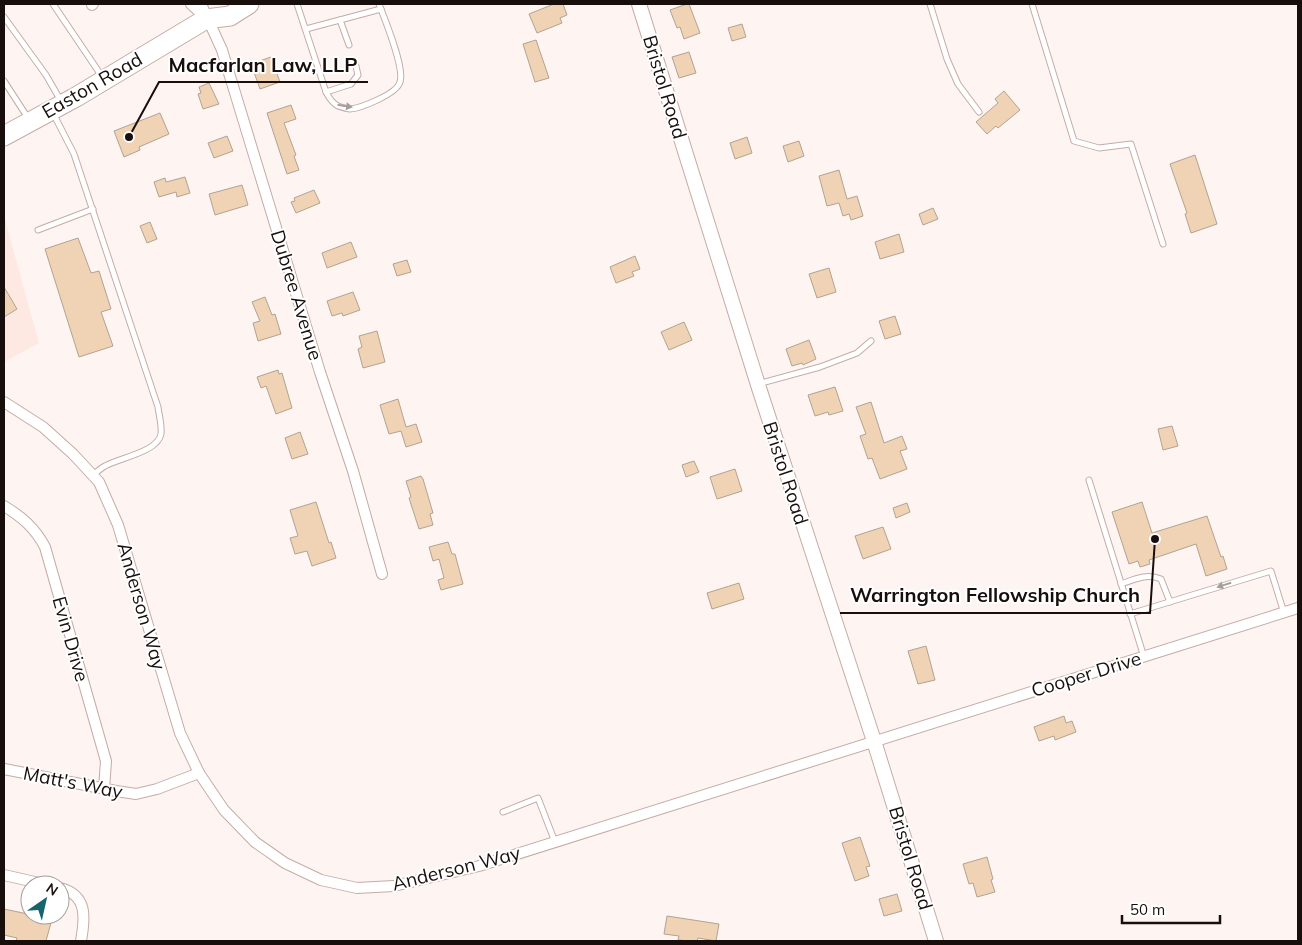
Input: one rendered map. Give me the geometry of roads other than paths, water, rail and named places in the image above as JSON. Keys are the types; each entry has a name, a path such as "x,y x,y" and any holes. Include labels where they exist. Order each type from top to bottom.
{"highway":[{"name":"Easton Road","path":"4,136 104,79 208,9 230,16 249,4"}],"main road":[{"name":"Bristol Road","path":"639,4 758,384 874,740 936,941"}],"street":[{"name":"Dubree Avenue","path":"191,4 208,9 222,50 314,353 353,471 382,574"},
{"name":"Anderson Way","path":"4,402 43,427 73,454 99,482 118,524 180,733 199,773 224,810 255,842 285,863 321,880 357,888 394,886 479,866 874,740"},
{"name":"Evin Drive","path":"4,506 27,522 38,533 45,547 106,761 104,789"},
{"name":"Cooper Drive","path":"874,740 1298,608"},
{"name":"Matt's Way","path":"4,769 136,794 157,790 199,773"},
{"path":"4,876 20,879"},
{"path":"70,892 83,908 85,920 81,941"}],"lane":[{"path":"53,4 104,79"},
{"path":"297,4 326,92 335,104 350,109 385,97 400,84 401,70 380,6 306,29"},
{"path":"930,4 947,59 958,84 979,112"},
{"path":"1032,4 1074,141 1099,148 1131,144 1163,244"},
{"path":"4,18 46,75 93,209 158,407 161,435 157,443 148,449 104,466 93,475"},
{"path":"340,20 349,45"},
{"path":"326,92 351,84 358,75 355,62"},
{"path":"4,81 29,121"},
{"path":"38,230 93,209"},
{"path":"758,384 820,368 857,353 871,341"},
{"path":"1089,480 1144,657"},
{"path":"1130,614 1271,571 1284,613"},
{"path":"1121,584 1153,575 1161,579 1170,602"},
{"path":"503,812 538,798 555,842"}],"place":[{"name":"Macfarlan Law, LLP","path":"129,137"},
{"name":"Warrington Fellowship Church","path":"1155,539"}]}
